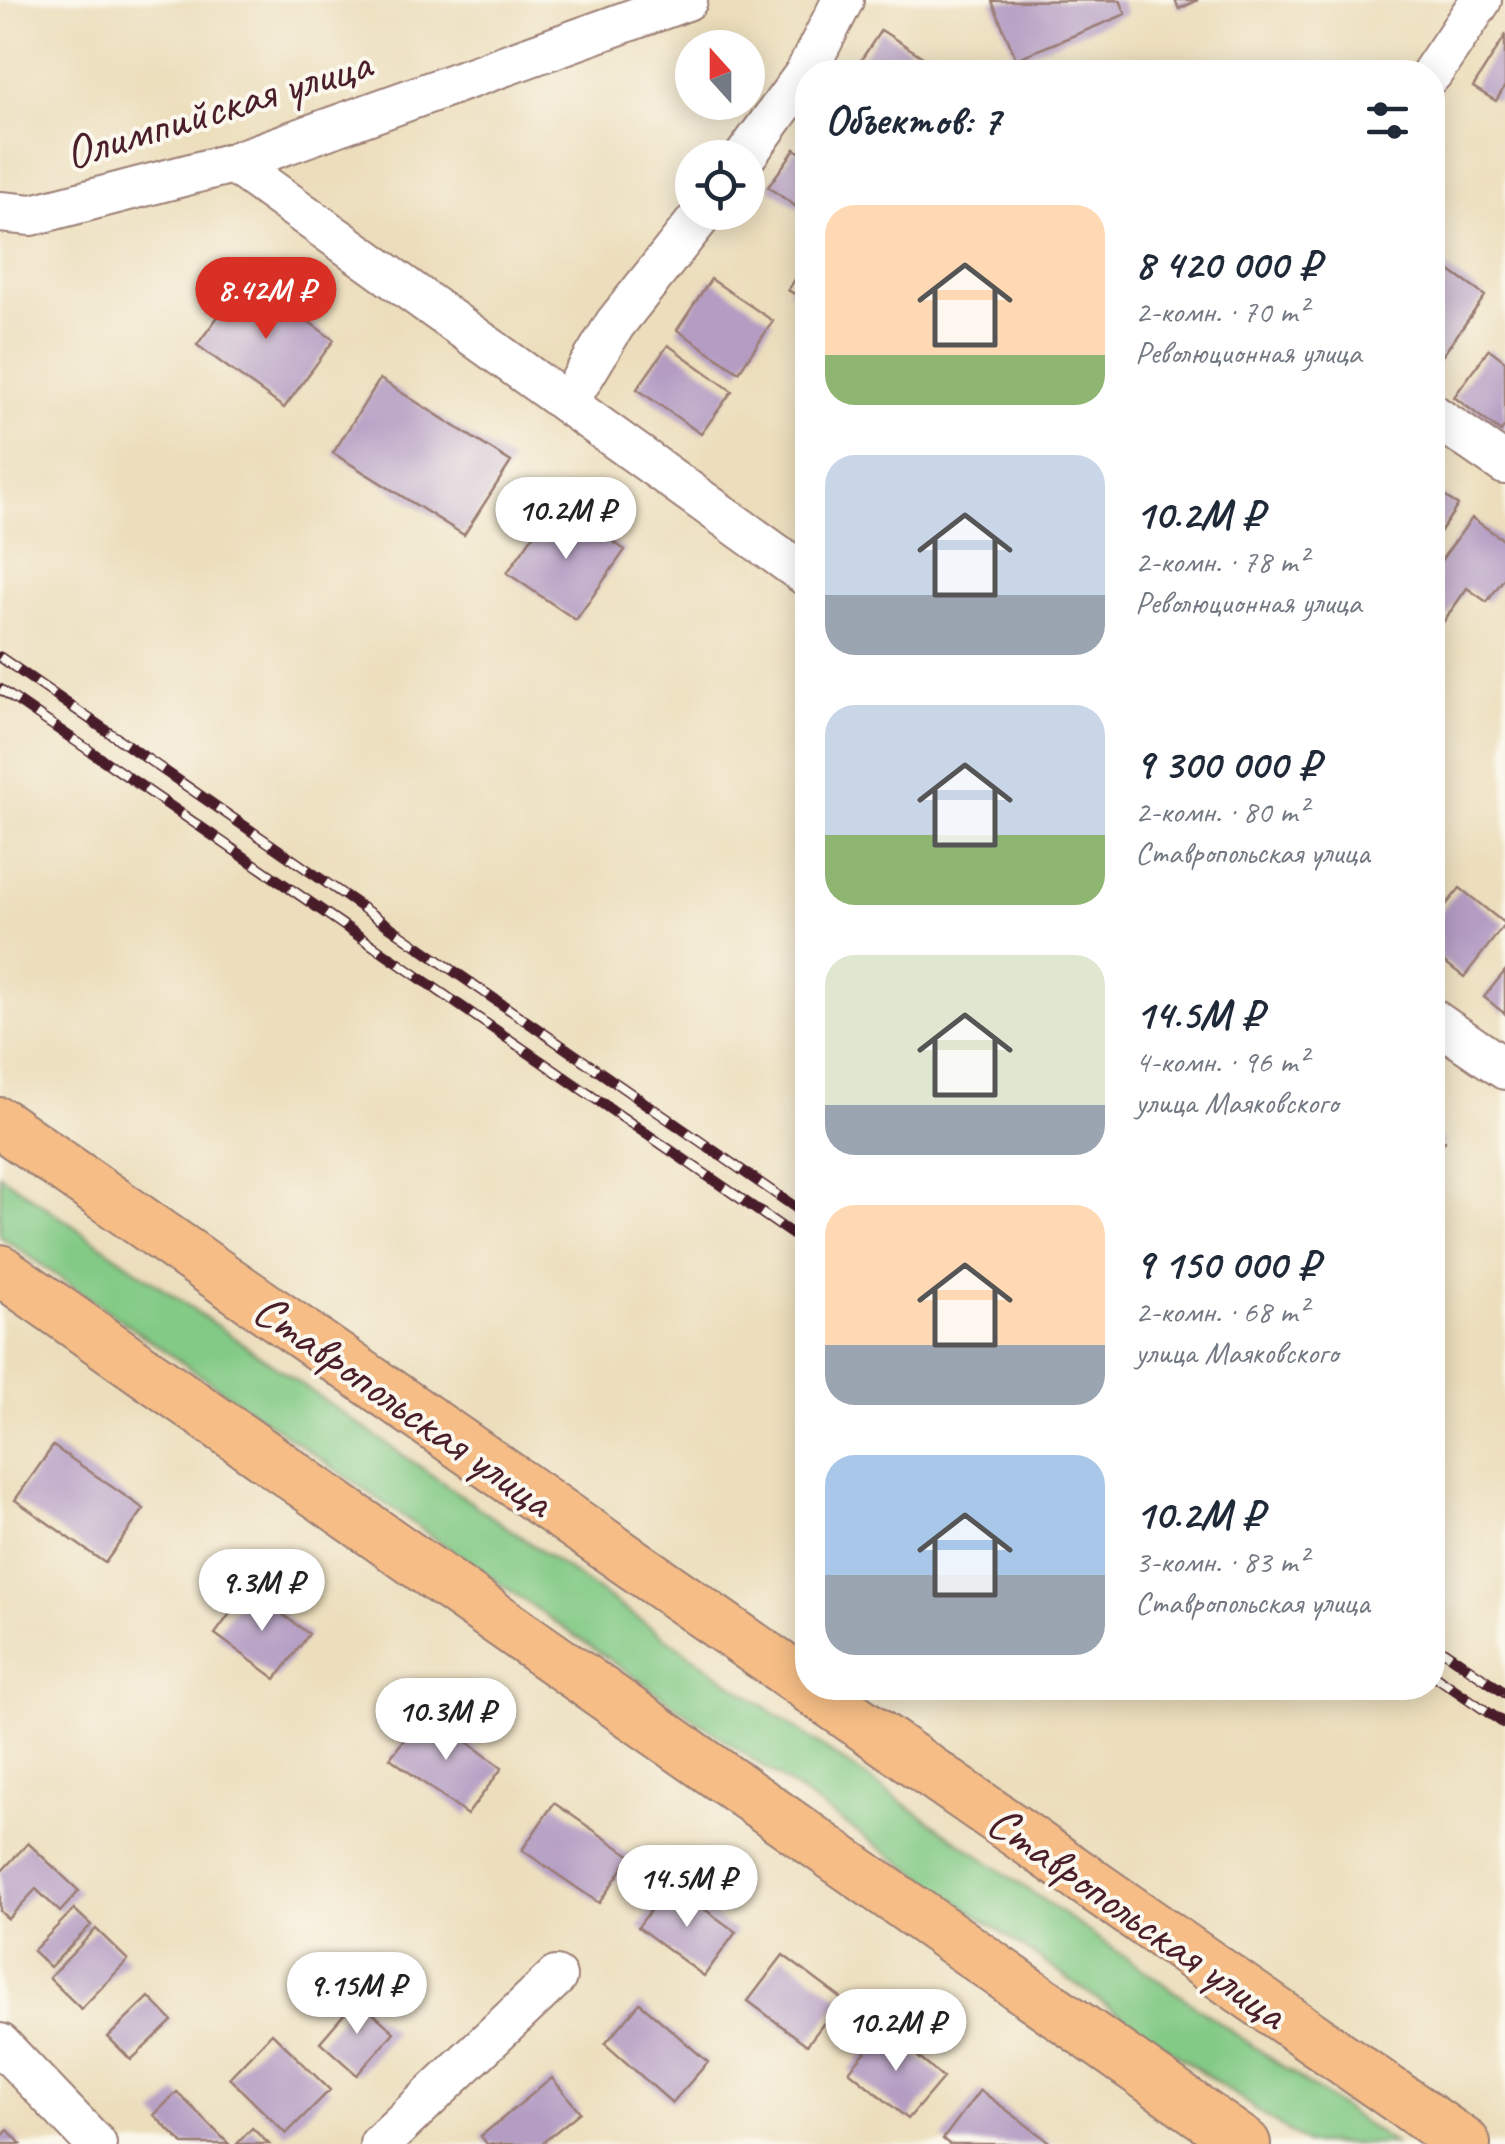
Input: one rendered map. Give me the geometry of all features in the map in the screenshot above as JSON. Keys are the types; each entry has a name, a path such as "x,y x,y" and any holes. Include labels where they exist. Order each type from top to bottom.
{"main road":[{"name":"Ставропольская улица","path":"0,1122 795,1677"},
{"path":"0,1270 1245,2144"},
{"name":"Ставропольская улица","path":"828,1700 1466,2144"}],"street":[{"name":"Олимпийская улица","path":"0,212 32,214 234,163 687,0"},
{"path":"813,60 843,0"},
{"path":"1441,60 1482,0"},
{"path":"757,140 795,89"},
{"path":"234,163 795,568"},
{"path":"568,402 616,324 690,230"},
{"path":"1445,423 1505,464"},
{"path":"1445,1028 1505,1069"},
{"path":"380,2144 556,1977"},
{"path":"0,2044 96,2144"}],"green space":[{"path":"0,1175 1394,2144 1306,2144 0,1236"}],"building":[{"path":"1120,0 1126,14 1016,59 992,1"},
{"path":"1175,0 1198,0 1179,9"},
{"path":"881,30 927,60 861,60"},
{"path":"1505,36 1505,86 1496,101 1473,87"},
{"path":"795,149 795,206 768,187"},
{"path":"1445,267 1485,296 1445,352"},
{"path":"247,277 334,340 284,408 197,345"},
{"path":"711,279 773,321 739,372 677,330"},
{"path":"668,345 732,391 701,434 637,389"},
{"path":"1489,349 1505,361 1505,426 1501,432 1454,397"},
{"path":"380,379 511,462 464,535 333,453"},
{"path":"1445,496 1458,505 1445,524"},
{"path":"556,503 625,550 576,620 507,573"},
{"path":"1472,518 1505,541 1505,577 1487,602 1467,588 1445,619 1445,555"},
{"path":"1460,888 1505,924 1464,977 1445,962 1445,906"},
{"path":"1505,971 1505,1014 1484,997"},
{"path":"53,1446 144,1509 105,1563 15,1500"},
{"path":"248,1589 309,1634 276,1679 215,1634"},
{"path":"426,1711 502,1768 467,1815 390,1758"},
{"path":"554,1803 631,1856 599,1903 522,1850"},
{"path":"28,1843 79,1891 60,1912 36,1889 8,1919 0,1911 0,1873"},
{"path":"670,1884 736,1932 704,1976 638,1927"},
{"path":"74,1909 91,1925 50,1967 33,1951"},
{"path":"96,1929 128,1960 81,2009 49,1978"},
{"path":"783,1955 842,1999 807,2045 748,2001"},
{"path":"149,1997 172,2021 131,2060 108,2037"},
{"path":"357,1999 394,2032 357,2075 320,2042"},
{"path":"640,2003 708,2062 672,2103 605,2044"},
{"path":"885,2029 943,2078 908,2119 849,2071"},
{"path":"272,2033 330,2090 286,2134 229,2078"},
{"path":"552,2078 580,2112 541,2144 487,2144 481,2136"},
{"path":"980,2090 1052,2144 949,2144 943,2139"},
{"path":"177,2092 229,2144 183,2144 154,2115"},
{"path":"252,2128 269,2144 237,2144"},
{"path":"8,2130 21,2144 0,2144"}],"railway":[{"path":"0,657 795,1207"},
{"path":"0,689 795,1236"},
{"path":"1445,1652 1505,1693"},
{"path":"1445,1683 1505,1724"}]}
